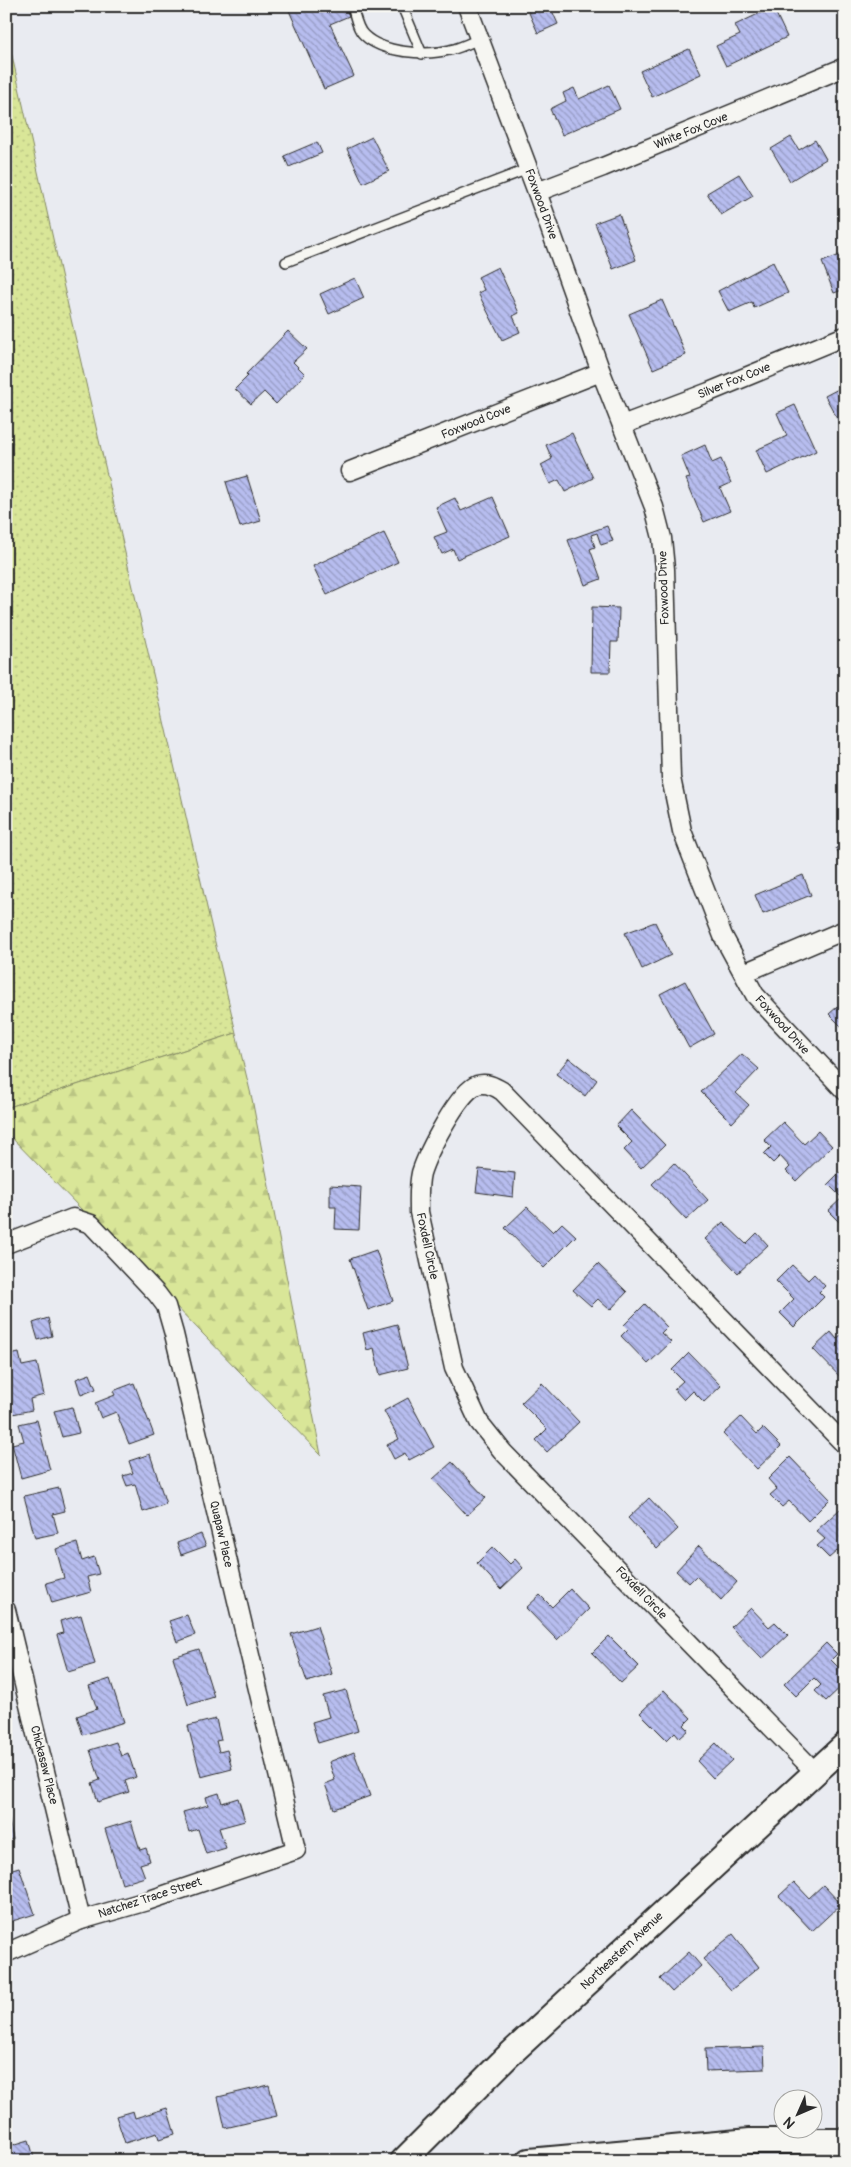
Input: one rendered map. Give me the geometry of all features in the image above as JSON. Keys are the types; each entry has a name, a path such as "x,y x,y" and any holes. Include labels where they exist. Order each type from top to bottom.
{"street":[{"name":"Foxwood Drive","path":"467,6 537,192 601,372 654,507 662,538 665,569 671,778 676,810 682,831 722,936 755,995 766,1009 845,1091"},
{"name":"White Fox Cove","path":"537,192 603,167 845,67"},
{"name":"Silver Fox Cove","path":"622,425 709,392 845,336"},
{"name":"Foxwood Cove","path":"350,471 601,372"},
{"path":"744,973 845,930"},
{"name":"Foxdell Circle","path":"815,1772 504,1452 478,1422 454,1368 419,1202 421,1176 425,1163 441,1130 467,1091 483,1084 493,1086 502,1091 845,1446"},
{"name":"Quapaw Place","path":"6,1244 73,1218 90,1224 157,1294 166,1306 296,1850"},
{"name":"Chickasaw Place","path":"6,1610 81,1920"},
{"name":"Northeastern Avenue","path":"403,2161 507,2058 845,1745"},
{"name":"Natchez Trace Street","path":"6,1953 81,1920 147,1901 296,1850"},
{"path":"528,2161 750,2141 845,2141"}],"lane":[{"path":"352,6 362,34 374,42 394,50 422,54 450,50 479,39"},
{"path":"402,6 422,54"},
{"path":"286,262 528,169"}],"green space":[{"path":"6,29 236,1033 6,1108"},
{"path":"236,1033 252,1099 321,1455 6,1132 6,1108"}],"building":[{"path":"287,6 345,6 349,16 330,24 354,76 324,89"},
{"path":"526,6 550,6 558,24 538,33"},
{"path":"773,7 787,37 726,66 716,46 740,35 735,25"},
{"path":"689,49 701,74 652,97 640,71"},
{"path":"609,85 620,109 562,135 550,109 566,101 563,93 574,88 579,99"},
{"path":"372,137 389,171 363,183 347,149"},
{"path":"791,137 799,150 815,140 826,159 790,181 771,149"},
{"path":"317,142 322,153 289,167 284,156"},
{"path":"739,174 753,196 721,215 707,193"},
{"path":"619,214 636,260 613,269 595,223"},
{"path":"845,253 845,289 834,293 822,262"},
{"path":"773,262 788,293 754,308 752,302 729,312 718,291"},
{"path":"498,267 519,313 513,316 520,332 502,340 478,293 484,290 478,277"},
{"path":"355,278 364,298 329,314 320,294"},
{"path":"662,300 686,355 653,369 629,314"},
{"path":"288,331 307,349 293,362 305,374 276,404 264,392 251,404 235,389 248,376 246,374"},
{"path":"844,386 845,423 841,425 825,396"},
{"path":"795,405 816,451 767,474 756,450 787,436 777,413"},
{"path":"572,433 593,478 565,492 559,480 550,484 541,465 552,459 546,445"},
{"path":"705,445 712,463 721,459 731,483 720,488 730,511 704,522 686,479 690,478 681,456"},
{"path":"247,476 261,521 240,527 226,482"},
{"path":"493,497 510,536 457,559 453,549 442,554 434,537 447,532 436,507 455,498 461,511"},
{"path":"607,526 613,541 601,545 597,533 591,535 595,547 590,549 601,579 585,585 568,540"},
{"path":"384,533 398,562 327,595 313,566"},
{"path":"592,607 619,608 618,642 611,642 610,672 591,672"},
{"path":"845,843 845,864 836,848"},
{"path":"803,875 811,895 763,914 755,895"},
{"path":"655,922 671,955 642,969 625,933"},
{"path":"685,981 714,1034 689,1048 660,994"},
{"path":"845,1000 845,1030 829,1014"},
{"path":"742,1054 759,1069 736,1093 749,1105 732,1123 701,1092"},
{"path":"569,1058 597,1080 585,1096 556,1074"},
{"path":"631,1110 665,1145 641,1168 624,1150 632,1142 616,1126"},
{"path":"783,1122 804,1144 818,1131 832,1146 796,1181 786,1171 790,1167 780,1156 773,1163 764,1154 771,1147 764,1140"},
{"path":"674,1163 708,1200 686,1220 652,1184"},
{"path":"845,1167 845,1220 841,1224 828,1211 842,1198 828,1184"},
{"path":"479,1169 515,1173 513,1197 476,1192"},
{"path":"330,1185 361,1187 359,1230 335,1229 336,1207 330,1207"},
{"path":"527,1207 553,1232 562,1223 576,1236 544,1268 505,1228"},
{"path":"723,1222 746,1244 757,1233 768,1245 738,1273 705,1239"},
{"path":"376,1250 393,1301 368,1310 350,1259"},
{"path":"598,1264 627,1292 610,1310 598,1299 591,1306 573,1290"},
{"path":"792,1265 808,1280 814,1274 825,1286 819,1292 824,1297 794,1327 780,1313 794,1299 776,1281"},
{"path":"645,1304 667,1327 661,1333 671,1342 648,1364 621,1336 628,1329 624,1325"},
{"path":"48,1318 52,1336 38,1340 33,1323"},
{"path":"397,1324 408,1368 380,1375 374,1348 367,1350 363,1333"},
{"path":"831,1332 837,1339 843,1332 845,1334 845,1382 813,1349"},
{"path":"19,1353 22,1366 37,1363 44,1395 30,1399 32,1410 8,1415 6,1356"},
{"path":"689,1353 721,1386 704,1402 693,1391 684,1400 674,1389 683,1381 672,1370"},
{"path":"90,1374 96,1389 81,1395 76,1379"},
{"path":"134,1383 154,1435 129,1444 116,1412 101,1418 95,1403 115,1395 113,1391"},
{"path":"542,1383 579,1422 547,1452 536,1440 547,1429 521,1403"},
{"path":"408,1398 434,1447 409,1460 405,1453 394,1459 387,1445 399,1439 384,1411"},
{"path":"72,1407 79,1433 62,1437 54,1411"},
{"path":"741,1417 757,1434 763,1428 781,1446 757,1469 723,1434"},
{"path":"37,1420 50,1470 21,1478 12,1444 24,1441 19,1424"},
{"path":"150,1454 166,1504 143,1512 135,1484 127,1486 123,1476 133,1473 129,1461"},
{"path":"790,1457 830,1499 808,1521 789,1501 782,1507 770,1495 777,1489 768,1479"},
{"path":"452,1462 486,1498 467,1515 433,1479"},
{"path":"59,1488 65,1511 53,1514 58,1533 35,1538 24,1496"},
{"path":"649,1498 678,1529 657,1549 628,1518"},
{"path":"840,1509 845,1514 845,1559 837,1551 829,1558 817,1546 825,1539 816,1531"},
{"path":"201,1534 206,1546 181,1555 177,1543"},
{"path":"77,1543 82,1561 94,1557 99,1574 87,1577 91,1592 52,1603 46,1583 64,1578 56,1549"},
{"path":"699,1546 737,1582 721,1600 696,1576 689,1583 676,1571"},
{"path":"493,1547 510,1564 515,1559 523,1568 501,1589 477,1563"},
{"path":"570,1589 589,1609 557,1640 526,1608 540,1595 552,1607"},
{"path":"751,1608 769,1627 775,1622 788,1635 762,1659 731,1627"},
{"path":"81,1615 95,1664 68,1672 57,1635 63,1633 60,1621"},
{"path":"187,1615 195,1635 177,1642 169,1621"},
{"path":"317,1626 332,1674 307,1682 291,1634"},
{"path":"609,1636 639,1666 621,1683 592,1653"},
{"path":"826,1643 837,1654 831,1660 845,1674 845,1683 826,1701 815,1691 821,1685 814,1678 796,1696 784,1684"},
{"path":"199,1649 214,1697 188,1705 173,1657"},
{"path":"110,1679 124,1722 83,1735 77,1716 97,1709 89,1686"},
{"path":"346,1690 358,1731 318,1743 312,1722 329,1717 323,1696"},
{"path":"664,1690 691,1718 684,1725 689,1730 680,1738 675,1732 667,1740 640,1713"},
{"path":"216,1719 221,1740 216,1741 219,1752 227,1750 232,1769 201,1777 188,1726"},
{"path":"116,1742 121,1756 128,1753 136,1777 125,1781 129,1792 98,1802 92,1783 100,1780 90,1750"},
{"path":"716,1743 732,1760 713,1778 697,1761"},
{"path":"354,1752 370,1796 334,1809 325,1784 335,1780 329,1762"},
{"path":"219,1793 222,1803 238,1798 245,1821 219,1828 226,1848 206,1854 198,1829 189,1832 183,1812 208,1805 206,1797"},
{"path":"6,1806 13,1839 6,1841"},
{"path":"131,1821 140,1850 146,1848 150,1861 140,1864 145,1877 122,1884 105,1829"},
{"path":"19,1867 35,1914 6,1923 6,1871"},
{"path":"794,1882 809,1898 823,1885 841,1904 812,1931 779,1896"},
{"path":"733,1934 759,1967 731,1990 703,1959"},
{"path":"689,1952 701,1966 672,1992 660,1979"},
{"path":"764,2047 765,2069 706,2071 705,2049"},
{"path":"269,2085 277,2116 225,2128 218,2097"},
{"path":"167,2108 175,2134 159,2139 157,2133 125,2143 116,2116 133,2111 135,2118"},
{"path":"29,2140 35,2161 6,2161 6,2147"}]}
